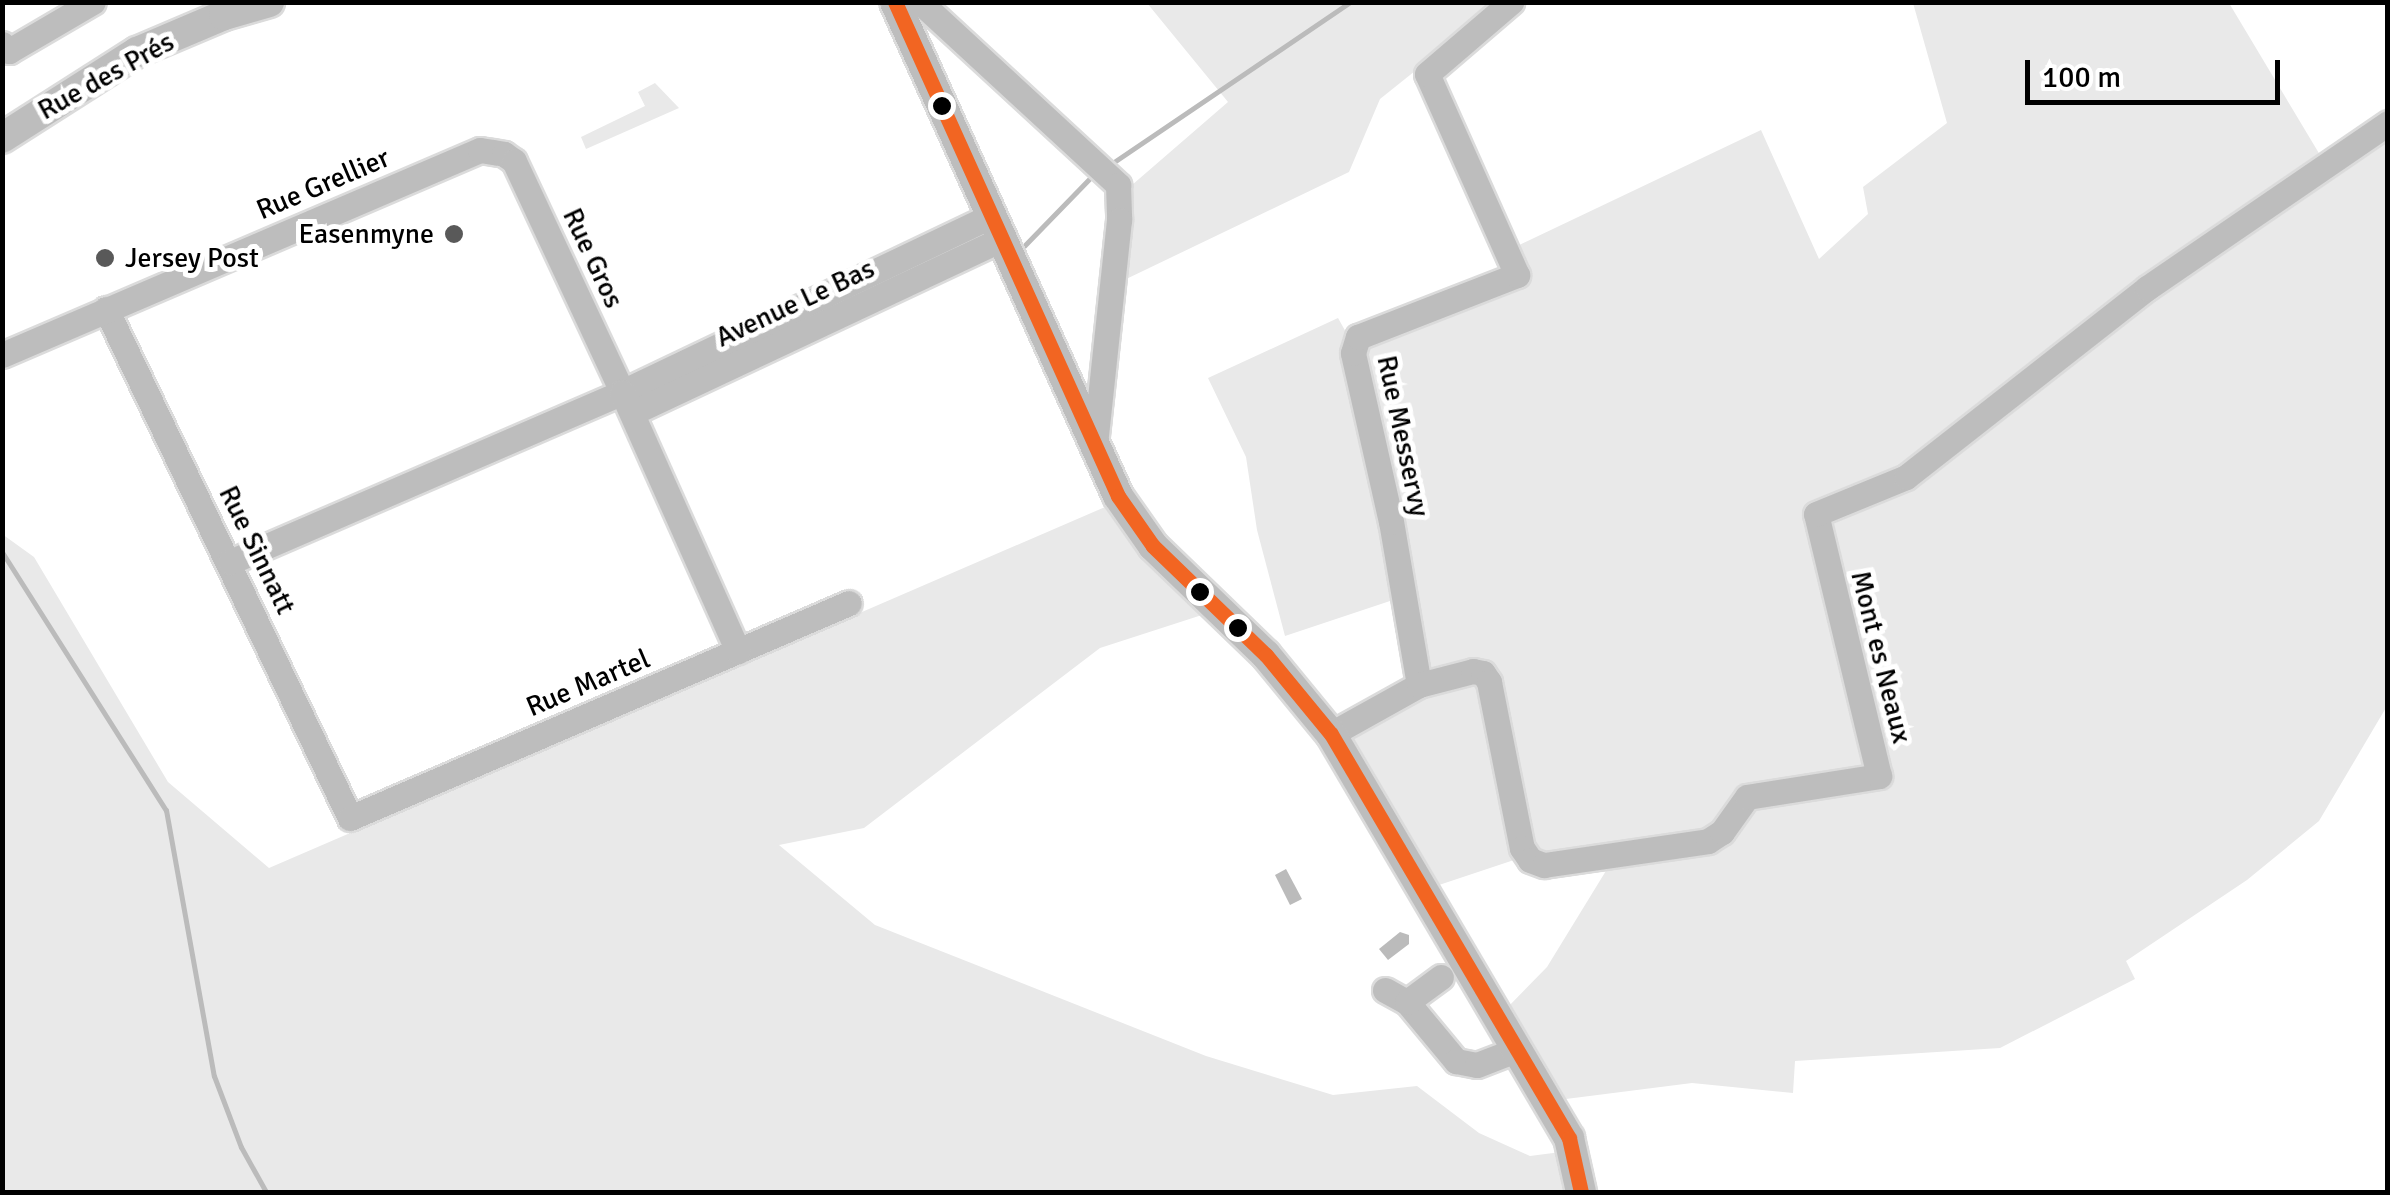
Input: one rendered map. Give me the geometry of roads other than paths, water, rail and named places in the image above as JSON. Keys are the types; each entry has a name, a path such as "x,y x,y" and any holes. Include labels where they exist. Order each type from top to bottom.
{"main road":[{"name":"Rue des Prés","path":"2,138 137,52 224,15 270,2"},
{"path":"895,2 1118,496 1154,546 1266,655 1331,734 1569,1138 1580,1192"}],"street":[{"path":"2,44 9,51 93,2"},
{"path":"920,2 1118,185 1119,220 1095,443"},
{"name":"Rue Messervy","path":"1419,686 1392,522 1353,353 1358,337 1517,274 1427,74 1510,2"},
{"name":"Mont es Neaux","path":"1331,734 1419,686 1483,673 1489,682 1522,848 1530,860 1544,864 1708,841 1722,832 1747,797 1879,776 1816,514 1906,476 2147,288 2388,123"},
{"name":"Rue Grellier","path":"2,355 480,150 504,154"},
{"name":"Rue Gros","path":"504,154 520,173 738,650"},
{"name":"Avenue Le Bas","path":"230,562 627,402 998,226"},
{"name":"Rue Sinnatt","path":"106,310 350,818"},
{"name":"Rue Martel","path":"350,818 849,603"},
{"path":"1441,977 1396,996 1456,1061 1477,1065 1516,1050"}],"waterway":[{"path":"1108,166 1350,2"},
{"path":"1024,246 1094,174"},
{"path":"2,552 166,810 214,1076 241,1147 266,1192"}],"place":[{"name":"Easenmyne","path":"454,234"},
{"name":"Jersey Post","path":"105,258"}]}
